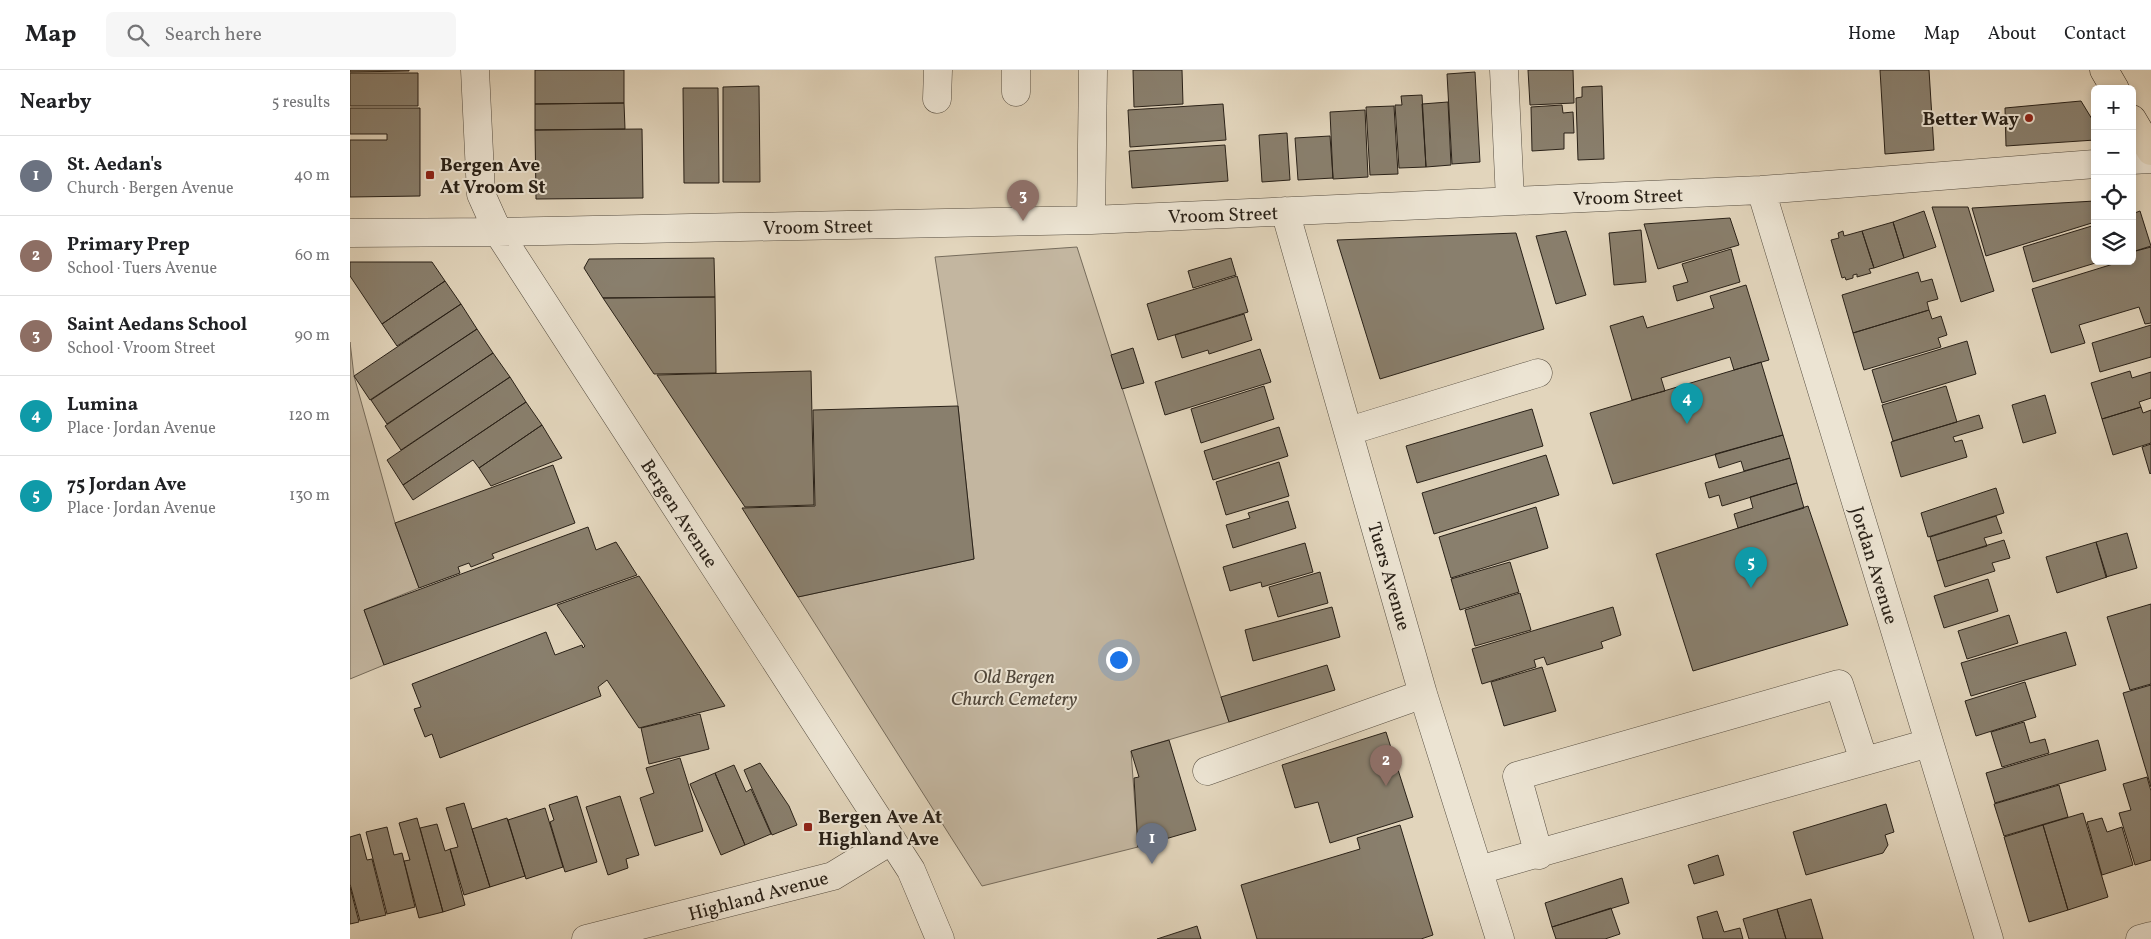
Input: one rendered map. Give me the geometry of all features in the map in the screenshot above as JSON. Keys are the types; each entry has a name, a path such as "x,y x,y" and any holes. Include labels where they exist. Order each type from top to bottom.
{"main road":[{"path":"2104,70 2113,85"},
{"path":"2136,126 2151,151"}],"street":[{"name":"Bergen Avenue","path":"475,70 482,194 498,232 911,870 940,939"},
{"path":"937,99 938,70"},
{"path":"1091,220 1093,70"},
{"path":"1504,70 1510,200"},
{"path":"2136,160 2151,159"},
{"name":"Vroom Street","path":"350,233 498,232 1091,220 1761,190 2091,164"},
{"name":"Jordan Avenue","path":"1761,190 1988,939"},
{"name":"Tuers Avenue","path":"1286,211 1423,694 1500,939"},
{"path":"1349,432 1538,373"},
{"path":"1539,855 1517,776 1839,684 1864,762"},
{"path":"1207,771 1423,694"},
{"path":"1479,870 1539,855 1929,743"},
{"name":"Highland Avenue","path":"586,939 833,876 892,840"},
{"path":"2140,939 2151,936"}],"green space":[{"name":"Old Bergen Church Cemetery","path":"1077,247 1229,722 1131,751 1138,847 982,886 798,597 974,559 958,406 935,257"},
{"path":"350,342 354,376 395,523 419,588 364,610 384,665 350,679"}],"building":[{"path":"350,70 409,70 409,71 350,72"},
{"path":"535,70 624,70 624,103 535,104"},
{"path":"1133,70 1182,70 1183,104 1134,107"},
{"path":"1528,70 1573,70 1574,103 1530,105"},
{"path":"1880,70 1929,70 1934,150 1885,154"},
{"path":"1475,72 1480,162 1452,164 1447,74"},
{"path":"350,73 418,73 418,106 350,106"},
{"path":"759,86 760,182 723,182 723,87"},
{"path":"1602,86 1604,159 1578,160 1576,98 1582,97 1582,87"},
{"path":"683,88 718,88 719,183 684,183"},
{"path":"1422,95 1426,167 1399,168 1395,105 1402,105 1401,96"},
{"path":"2081,101 2091,117 2091,140 2006,146 2005,108"},
{"path":"1448,102 1451,165 1426,167 1422,104"},
{"path":"624,103 625,129 535,130 535,104"},
{"path":"1223,104 1226,140 1130,147 1128,110"},
{"path":"1562,105 1563,113 1573,112 1574,133 1564,133 1564,149 1532,151 1531,107"},
{"path":"1394,106 1398,174 1370,175 1366,107"},
{"path":"350,108 420,108 420,196 350,197 350,140 387,140 387,134 350,134"},
{"path":"1365,110 1368,177 1333,179 1330,112"},
{"path":"642,129 643,198 536,199 535,130"},
{"path":"1287,133 1290,180 1262,182 1259,135"},
{"path":"1330,136 1333,178 1298,180 1295,138"},
{"path":"1225,145 1228,181 1132,188 1129,151"},
{"path":"2091,201 2091,223 1986,256 1972,208"},
{"path":"1932,207 1968,207 1994,291 1961,302"},
{"path":"1924,211 1936,247 1904,258 1893,222"},
{"path":"2140,211 2151,246 2136,251 2136,220 2136,212"},
{"path":"1730,218 1739,245 1658,269 1644,224"},
{"path":"1893,222 1904,258 1874,268 1862,231"},
{"path":"2091,226 2091,264 2033,282 2023,247"},
{"path":"1641,230 1646,282 1614,285 1609,233"},
{"path":"1566,231 1586,295 1556,304 1536,236"},
{"path":"1843,231 1844,236 1862,231 1874,268 1869,269 1871,273 1857,277 1857,274 1853,275 1853,278 1846,280 1845,277 1842,278 1831,240 1839,238 1838,233"},
{"path":"1516,233 1544,329 1380,379 1337,240"},
{"path":"2151,247 2151,323 2145,324 2139,307 2079,325 2085,343 2051,353 2032,289 2110,265 2136,265 2136,251"},
{"path":"1731,249 1740,282 1677,301 1673,286 1688,282 1682,264"},
{"path":"714,258 715,297 603,298 584,268 589,259"},
{"path":"1231,258 1236,275 1193,288 1188,271"},
{"path":"350,262 432,262 445,281 382,324 350,276"},
{"path":"1918,272 1921,282 1932,279 1938,299 1927,302 1929,310 1853,333 1842,295"},
{"path":"1237,276 1248,312 1158,340 1147,304"},
{"path":"445,281 461,304 397,346 382,324"},
{"path":"1746,285 1769,360 1734,370 1730,357 1661,378 1665,391 1632,400 1610,326 1643,316 1647,328 1714,308 1710,296"},
{"path":"715,297 716,373 654,374 603,298"},
{"path":"461,304 477,329 370,400 354,376"},
{"path":"1929,310 1932,319 1941,316 1947,335 1938,338 1941,347 1864,370 1853,333"},
{"path":"1244,314 1252,340 1209,354 1208,350 1182,358 1175,335"},
{"path":"2151,325 2151,357 2100,372 2092,343"},
{"path":"477,329 493,353 387,424 371,400"},
{"path":"1967,341 1976,374 1882,403 1872,370"},
{"path":"1133,348 1144,383 1122,389 1111,355"},
{"path":"1260,349 1271,382 1165,415 1155,382"},
{"path":"493,353 510,377 401,450 385,426"},
{"path":"1761,362 1783,435 1613,484 1590,413"},
{"path":"811,371 814,505 745,507 657,375"},
{"path":"2130,371 2132,378 2151,372 2151,398 2139,402 2141,407 2102,419 2091,383"},
{"path":"510,377 526,402 403,485 387,460"},
{"path":"1264,386 1274,419 1201,443 1191,409"},
{"path":"1946,386 1957,422 1893,441 1882,405"},
{"path":"2045,395 2056,433 2023,443 2012,405"},
{"path":"526,402 542,425 479,468 473,460 413,500 403,485"},
{"path":"958,406 974,559 798,597 742,508 815,506 813,410"},
{"path":"2141,407 2143,413 2151,410 2151,443 2113,455 2102,419"},
{"path":"1532,409 1543,446 1417,483 1406,446"},
{"path":"1979,415 1983,428 1953,437 1955,442 1962,440 1967,457 1901,477 1891,442"},
{"path":"542,425 562,458 491,486 479,468"},
{"path":"1279,427 1288,456 1213,480 1204,451"},
{"path":"1783,435 1790,458 1744,471 1741,461 1719,468 1715,454"},
{"path":"2151,444 2151,473 2150,474 2142,447"},
{"path":"1546,455 1559,495 1434,534 1422,493"},
{"path":"1790,458 1797,483 1722,506 1719,495 1709,498 1705,483"},
{"path":"1279,462 1289,496 1226,515 1216,482"},
{"path":"553,465 575,523 492,554 494,558 471,567 469,563 458,567 460,573 419,588 395,523"},
{"path":"1797,483 1804,508 1738,528 1734,514 1753,508 1750,497"},
{"path":"1996,488 2004,513 1928,537 1921,513"},
{"path":"1288,501 1296,528 1233,548 1226,525 1250,518 1248,513"},
{"path":"1808,506 1848,625 1693,671 1656,554"},
{"path":"1536,507 1548,548 1451,578 1439,537"},
{"path":"1996,516 2002,533 1984,538 1987,546 1937,561 1930,537"},
{"path":"588,527 596,550 616,542 637,575 384,665 364,610"},
{"path":"2127,533 2137,568 2106,577 2096,542"},
{"path":"2004,540 2010,558 1992,563 1995,571 1945,587 1937,561"},
{"path":"2096,542 2107,577 2057,593 2046,557"},
{"path":"1305,543 1313,572 1262,587 1261,582 1230,591 1223,567"},
{"path":"1510,562 1519,592 1460,610 1451,579"},
{"path":"1320,572 1328,603 1278,617 1269,587"},
{"path":"639,576 725,706 639,728 607,680 598,687 601,696 440,758 432,734 425,737 414,709 421,707 412,684 546,632 555,655 582,645 583,648 585,646 557,605"},
{"path":"1988,579 1998,611 1944,628 1934,596"},
{"path":"1520,593 1531,630 1475,646 1465,610"},
{"path":"2151,604 2151,684 2130,690 2107,617"},
{"path":"1332,607 1340,637 1253,661 1245,630"},
{"path":"1613,607 1621,635 1601,642 1603,648 1547,665 1544,657 1534,660 1536,667 1482,684 1472,649"},
{"path":"2009,615 2018,643 1967,659 1958,631"},
{"path":"2066,632 2076,665 1971,696 1961,663"},
{"path":"1327,665 1335,690 1229,722 1221,697"},
{"path":"1542,667 1556,711 1504,726 1491,682"},
{"path":"2025,682 2036,717 1976,736 1965,701"},
{"path":"2151,685 2151,787 2123,693"},
{"path":"700,714 709,749 649,764 641,728"},
{"path":"2024,722 2030,743 2045,739 2049,753 2002,767 1991,732"},
{"path":"1386,732 1413,817 1330,843 1318,802 1295,808 1282,765"},
{"path":"1169,740 1196,830 1138,847 1134,778 1139,777 1131,751"},
{"path":"2098,740 2106,770 1995,803 1986,773"},
{"path":"680,758 703,831 655,846 640,798 654,793 646,768"},
{"path":"760,763 789,806 797,825 772,835 744,770"},
{"path":"734,765 746,792 751,789 771,834 745,845 715,773"},
{"path":"715,773 745,845 721,855 690,784"},
{"path":"2147,777 2151,791 2151,860 2135,865 2119,813 2131,810 2123,784"},
{"path":"2059,785 2068,817 2004,836 1994,804"},
{"path":"577,796 597,862 565,872 550,822 554,820 549,805"},
{"path":"620,796 639,855 626,859 628,868 608,875 586,807"},
{"path":"464,803 490,887 464,895 450,849 458,847 446,808"},
{"path":"1886,804 1894,832 1885,835 1888,845 1883,853 1806,875 1793,832"},
{"path":"545,808 563,867 526,879 508,820"},
{"path":"2083,813 2108,897 2068,910 2043,825"},
{"path":"417,818 443,912 419,918 404,861 410,860 399,823"},
{"path":"507,818 525,876 490,887 472,829"},
{"path":"2102,818 2107,832 2122,827 2133,865 2102,875 2087,822"},
{"path":"437,824 445,851 450,849 465,905 443,912 420,828"},
{"path":"1400,825 1433,935 1421,939 1257,939 1241,885 1360,849 1357,838"},
{"path":"2043,825 2068,910 2029,922 2004,837"},
{"path":"387,827 394,855 402,853 415,907 387,914 366,832"},
{"path":"360,834 367,860 372,859 386,915 360,921 350,884 350,837"},
{"path":"1718,855 1724,875 1694,884 1688,865"},
{"path":"1622,878 1629,903 1552,927 1545,903"},
{"path":"350,887 359,922 350,924"},
{"path":"1811,899 1823,939 1786,939 1777,909"},
{"path":"1611,908 1620,934 1605,939 1556,939 1552,927"},
{"path":"1777,909 1786,939 1749,939 1743,919"},
{"path":"1717,911 1724,932 1740,928 1743,939 1703,939 1697,917"},
{"path":"1197,926 1201,939 1157,939"}],"place":[{"name":"Better Way","path":"2029,118"},
{"name":"Bergen Ave At Vroom St","path":"430,175"},
{"name":"Saint Aedans School","path":"1023,221"},
{"name":"Lumina","path":"1687,424"},
{"name":"75 Jordan Ave","path":"1751,588"},
{"name":"Primary Prep","path":"1386,786"},
{"name":"Bergen Ave At Highland Ave","path":"808,827"},
{"name":"St. Aedan's","path":"1152,864"}]}
